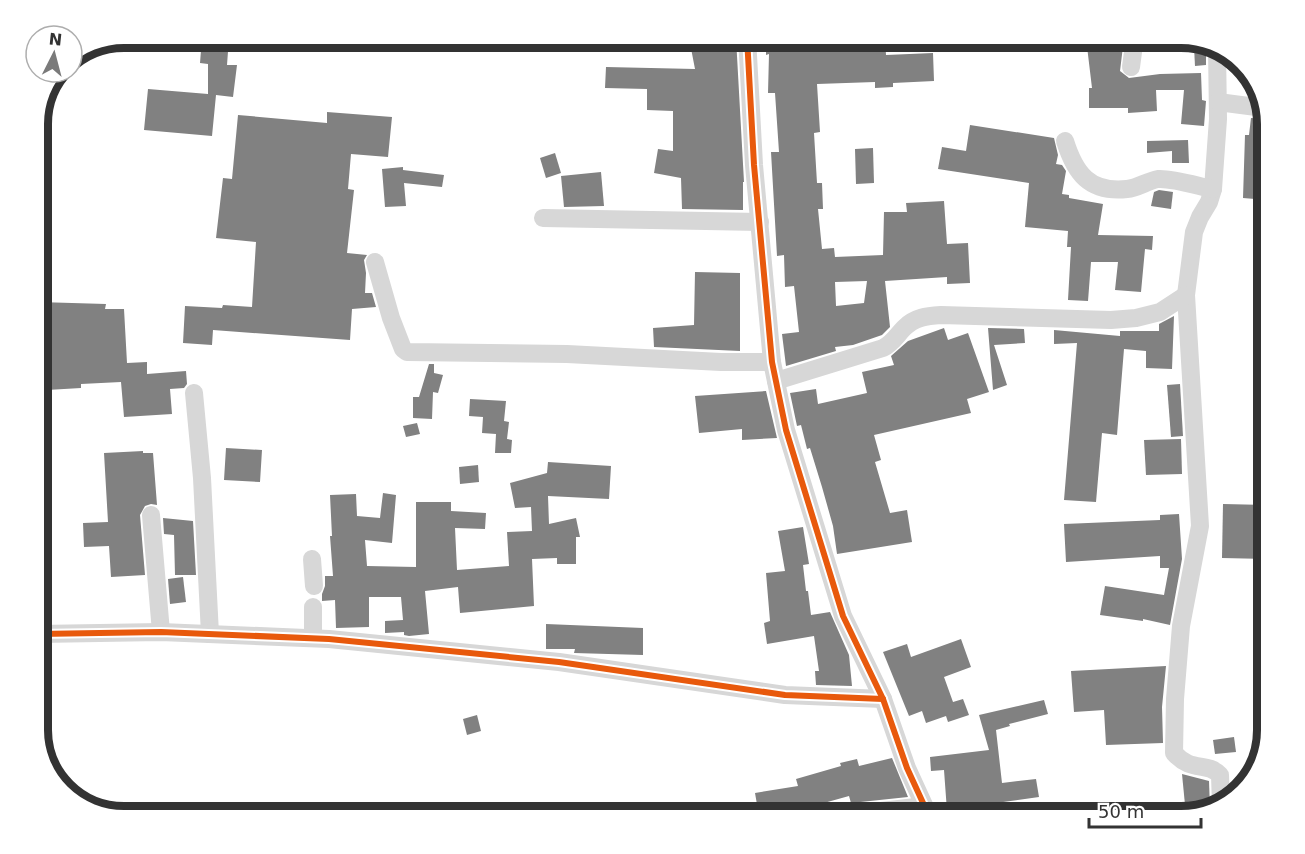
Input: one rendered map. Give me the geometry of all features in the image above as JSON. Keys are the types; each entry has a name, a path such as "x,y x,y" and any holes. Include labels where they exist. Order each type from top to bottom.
{"street":[{"path":"748,48 754,165 772,362 786,430 843,616 883,699 907,768 925,806"},
{"path":"1131,67 1134,48"},
{"path":"1216,57 1218,119 1213,189 1194,232 1186,295 1200,526 1181,626 1175,699 1174,753 1181,761 1189,765 1214,768 1220,775 1221,795"},
{"path":"1218,102 1255,107"},
{"path":"1065,141 1071,161 1077,170 1084,179 1099,185 1112,189 1129,189 1159,179 1213,189"},
{"path":"543,218 759,222"},
{"path":"375,262 391,318 403,349 407,352 567,354 721,362 772,362"},
{"path":"776,381 883,348 890,344 905,326 919,317 941,315 1111,320 1136,318 1160,312 1186,295"},
{"path":"194,393 202,478 210,634"},
{"path":"151,515 161,632"},
{"path":"312,559 314,585"},
{"path":"313,638 314,607"},
{"path":"48,634 161,632 313,638 559,662 785,695 883,699"}],"building":[{"path":"201,48 228,48 227,65 237,65 233,97 216,95 212,136 144,130 148,89 208,94 208,64 200,63"},
{"path":"691,48 737,48 744,182 743,210 682,209 681,178 654,173 658,149 673,151 673,111 647,110 647,89 605,88 606,67 695,69"},
{"path":"766,48 886,48 886,55 933,53 934,81 893,83 893,87 875,88 875,82 817,84 820,132 814,133 817,183 822,183 823,209 818,209 822,249 834,248 835,257 883,255 884,212 907,212 906,203 944,201 947,244 968,243 970,283 947,284 947,277 885,281 890,327 882,335 853,345 835,347 836,351 786,366 782,334 799,332 794,286 785,287 784,255 777,256 771,152 779,152 775,93 768,93 769,54 766,55","holes":["867,281 864,303 836,306 835,282"]},
{"path":"1087,48 1123,48 1120,71 1129,78 1160,74 1201,73 1202,100 1206,101 1204,126 1181,124 1184,90 1156,90 1157,111 1128,113 1128,108 1089,108 1089,88 1092,88"},
{"path":"1194,50 1206,53 1206,65 1195,66"},
{"path":"327,112 392,117 388,157 351,154 348,189 354,190 347,253 367,255 364,260 365,293 372,293 376,307 352,309 350,340 213,330 212,345 183,343 185,306 252,307 256,242 216,238 223,178 232,179 238,115 327,123"},
{"path":"1251,118 1256,118 1257,199 1243,198 1245,135 1249,135"},
{"path":"970,125 1054,138 1058,155 1056,164 1062,165 1066,171 1062,194 1069,195 1069,198 1103,204 1098,235 1153,236 1152,250 1145,249 1141,292 1115,290 1118,262 1091,262 1088,301 1068,300 1071,247 1067,247 1068,231 1025,227 1029,183 938,169 942,147 966,151"},
{"path":"1188,140 1189,163 1172,163 1172,151 1147,153 1147,141"},
{"path":"873,148 874,183 856,184 855,149"},
{"path":"555,153 561,173 546,178 540,158"},
{"path":"403,167 403,170 444,175 442,187 404,183 406,206 385,207 382,169"},
{"path":"601,172 604,206 564,207 561,176"},
{"path":"1159,190 1173,192 1171,209 1151,206 1154,192"},
{"path":"695,272 740,273 740,351 654,347 653,328 694,325"},
{"path":"48,302 106,304 105,309 124,309 127,363 147,362 147,374 186,371 187,384 184,388 170,389 172,414 124,417 121,382 81,384 81,388 48,390"},
{"path":"1174,316 1172,369 1146,368 1146,351 1124,349 1117,435 1102,433 1096,502 1064,500 1077,343 1054,344 1054,330 1120,336 1120,331 1159,331 1159,324"},
{"path":"944,328 948,340 968,333 989,392 967,399 971,413 874,435 881,460 875,462 890,513 907,510 912,542 837,554 833,526 822,487 810,448 807,449 801,425 797,426 790,393 816,389 818,404 867,393 862,372 894,365 891,356 908,341"},
{"path":"988,328 1024,329 1025,343 994,345 1007,385 993,390"},
{"path":"429,364 434,364 434,373 443,375 438,393 433,392 432,419 413,418 413,397 419,397"},
{"path":"1180,384 1183,436 1171,437 1167,385"},
{"path":"766,391 777,438 742,440 742,429 699,433 695,396"},
{"path":"470,399 506,401 504,421 509,422 507,439 512,440 511,453 495,453 496,434 482,433 483,417 469,416"},
{"path":"417,423 420,434 406,437 403,426"},
{"path":"1181,439 1182,474 1146,475 1144,440"},
{"path":"226,448 262,450 260,482 224,480"},
{"path":"143,451 143,453 153,453 157,505 145,506 140,515 145,575 111,577 109,546 84,547 83,523 108,522 104,453"},
{"path":"548,462 611,466 609,499 548,496 549,524 576,518 580,537 576,537 576,564 557,564 557,558 532,559 534,606 460,613 458,587 425,591 429,634 409,636 404,635 404,632 385,633 385,621 403,620 401,597 369,597 369,627 336,628 335,600 322,601 325,576 333,576 330,495 356,494 357,516 380,518 383,493 396,495 392,543 365,540 367,566 416,567 416,502 451,502 451,511 486,513 485,529 455,528 457,570 509,566 507,532 532,531 531,507 515,508 510,483 547,473"},
{"path":"478,465 479,482 460,484 459,467"},
{"path":"1223,504 1257,505 1257,559 1222,558"},
{"path":"1179,514 1182,559 1170,625 1143,619 1143,621 1100,615 1105,586 1164,595 1169,568 1160,568 1160,556 1066,562 1064,524 1160,520 1160,515"},
{"path":"163,518 193,521 196,575 175,575 174,535 164,534"},
{"path":"803,527 809,564 803,565 811,615 830,612 849,655 852,686 816,685 815,671 819,671 814,636 767,644 764,623 770,621 766,573 785,571 778,531"},
{"path":"183,577 186,602 170,604 168,579"},
{"path":"546,624 643,628 643,655 574,653 575,649 546,649"},
{"path":"961,639 971,667 944,677 953,702 963,699 969,715 948,722 946,716 926,723 922,711 909,716 883,652 907,644 911,657"},
{"path":"1166,666 1162,707 1163,743 1106,745 1104,710 1074,712 1071,671"},
{"path":"1044,700 1048,714 1009,724 1010,726 996,730 1002,783 1036,779 1039,797 981,806 947,806 944,770 931,771 930,757 989,750 979,715"},
{"path":"477,715 481,731 467,735 463,719"},
{"path":"1234,737 1236,752 1215,754 1213,740"},
{"path":"892,758 908,797 851,803 849,796 813,806 757,806 755,793 798,786 796,779 841,766 840,763 857,759 859,766"},
{"path":"1182,774 1209,781 1210,800 1185,806"}],"cycle path":[{"path":"748,48 754,165 772,362 786,430 843,616 883,699 907,768 924,806"},
{"path":"48,634 161,632 329,639 559,662 785,695 883,699"}]}
